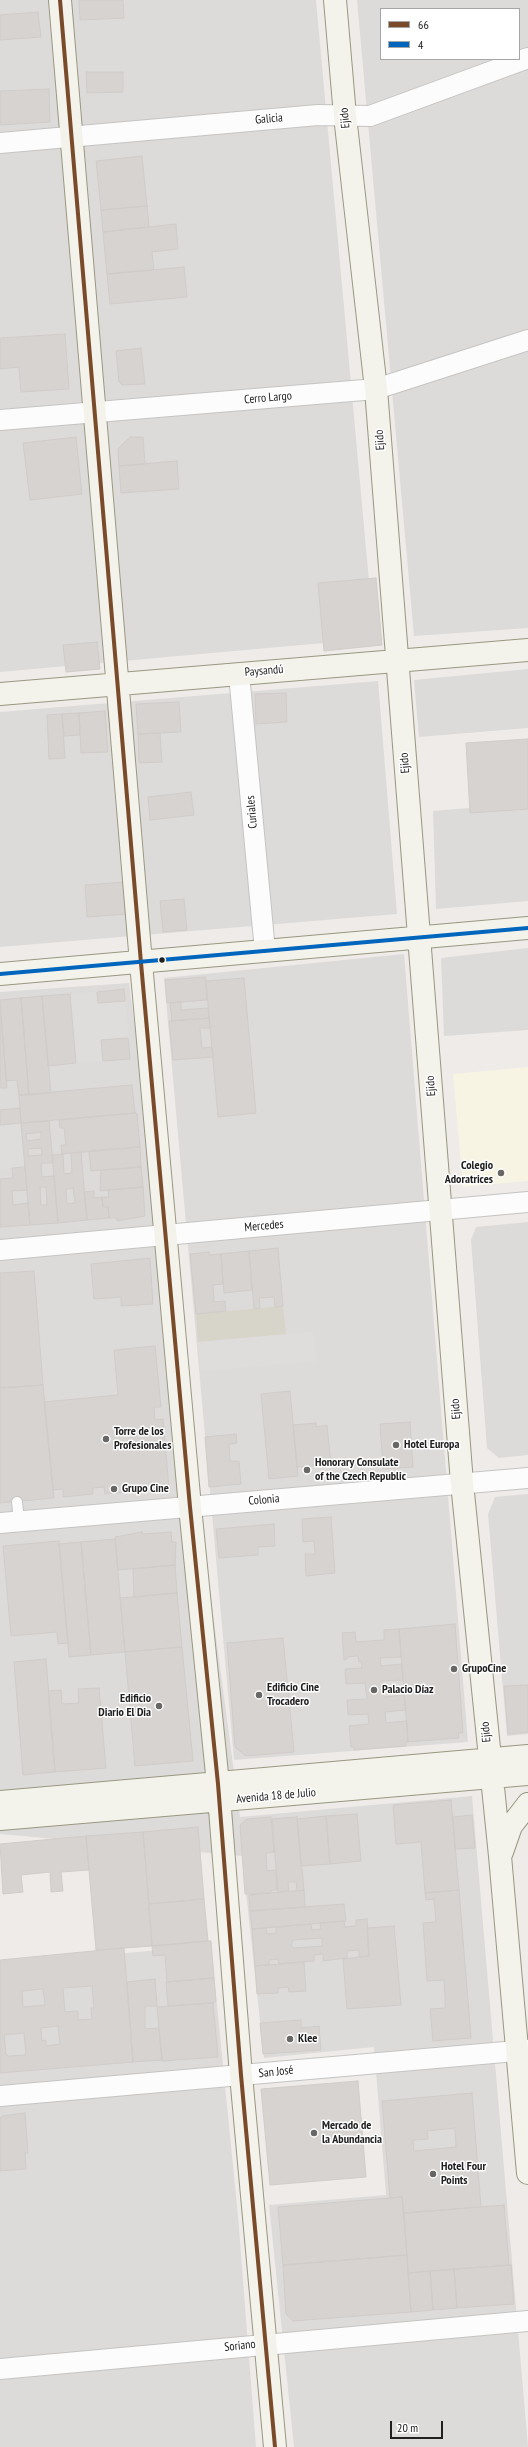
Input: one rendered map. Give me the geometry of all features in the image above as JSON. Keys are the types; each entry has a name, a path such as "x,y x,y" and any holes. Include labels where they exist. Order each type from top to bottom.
{"street":[{"path":"60,0 94,413 119,683 141,963 190,1506 219,1792 241,2075 275,2447"},
{"name":"Ejido","path":"335,0 345,116 376,389 462,1483 490,1768 522,2051 528,2173"},
{"name":"Galicia","path":"0,143 318,115 370,116 528,58"},
{"name":"Cerro Largo","path":"0,420 376,389 528,340"},
{"name":"Paysandú","path":"0,694 528,650"},
{"name":"Curiales","path":"239,674 265,951"},
{"path":"0,974 141,963 528,928"},
{"name":"Mercedes","path":"0,1250 528,1202"},
{"name":"Colonia","path":"10,1522 528,1478"},
{"name":"Avenida 18 de Julio","path":"0,1819 219,1792 490,1768 528,1756"},
{"name":"Avenida 18 de Julio","path":"490,1768 528,1774"},
{"name":"Avenida 18 de Julio","path":"0,1802 219,1792"},
{"path":"500,1856 511,1826 528,1804"},
{"name":"San José","path":"0,2096 522,2051"},
{"name":"Soriano","path":"0,2369 265,2343 528,2321"}],"lane":[{"path":"10,1522 17,1502"}],"shaded area":[{"path":"0,0 316,0 373,625 357,640 0,672"},
{"path":"357,0 528,0 528,628 414,636"},
{"path":"528,669 528,728 419,737 414,680"},
{"path":"378,681 397,914 0,947 0,712"},
{"path":"528,803 528,901 436,909 433,811"},
{"path":"528,948 528,1030 444,1036 441,958"},
{"path":"404,954 468,1742 234,1760 164,978"},
{"path":"129,983 240,1817 472,1796 528,2447 294,2447 269,2205 386,2195 374,2047 264,2058 242,1856 0,1834 0,992"},
{"path":"97,992 98,1003 125,1001 128,1038 101,1040 103,1061 76,1063 70,994"},
{"path":"528,1067 528,1181 463,1187 453,1074"},
{"path":"21,1123 25,1167 0,1169 0,1125"},
{"path":"528,1222 528,1455 499,1458 487,1448 471,1240 476,1227"},
{"path":"283,1306 286,1334 198,1342 196,1314"},
{"path":"314,1332 316,1361 201,1371 198,1342"},
{"path":"528,1494 528,1734 507,1736 488,1514 495,1497"},
{"path":"211,1945 238,2216 256,2447 0,2447 0,1965"}],"building":[{"path":"79,0 123,0 124,18 80,20"},
{"path":"38,12 41,37 0,40 0,15"},
{"path":"86,72 123,72 123,92 87,93"},
{"path":"49,89 50,122 0,125 0,91"},
{"path":"142,156 147,206 101,210 96,161"},
{"path":"147,206 149,227 103,232 101,210"},
{"path":"176,224 178,249 152,252 154,270 107,274 103,232"},
{"path":"184,267 187,297 110,304 107,274"},
{"path":"65,334 69,389 21,392 19,367 0,369 0,338"},
{"path":"141,348 145,384 122,385 119,382 116,351"},
{"path":"76,437 82,494 30,500 23,443"},
{"path":"130,437 143,437 145,464 119,466 118,449"},
{"path":"177,461 179,489 121,493 119,466"},
{"path":"376,578 382,645 324,651 318,583"},
{"path":"97,642 100,669 66,672 63,645"},
{"path":"286,693 287,722 256,724 255,694"},
{"path":"179,702 181,732 138,734 136,704"},
{"path":"105,711 108,752 81,753 79,713"},
{"path":"79,713 80,735 64,736 62,714"},
{"path":"62,714 65,758 49,759 47,715"},
{"path":"160,733 162,762 139,763 138,734"},
{"path":"528,739 528,809 470,813 466,743"},
{"path":"191,792 194,815 150,820 148,797"},
{"path":"125,882 127,914 87,917 85,885"},
{"path":"184,899 187,930 163,932 160,901"},
{"path":"205,977 207,1000 167,1003 165,980"},
{"path":"244,978 256,1113 218,1117 206,981"},
{"path":"124,989 125,1001 98,1003 97,992"},
{"path":"70,994 76,1063 48,1066 42,996"},
{"path":"42,996 51,1093 29,1095 21,998"},
{"path":"21,998 29,1095 19,1095 17,1080 6,1081 0,1000"},
{"path":"181,1002 181,1010 208,1008 209,1018 172,1021 170,1003"},
{"path":"0,1005 7,1088 0,1088"},
{"path":"209,1018 210,1028 200,1028 202,1048 212,1047 213,1057 173,1060 169,1021"},
{"path":"128,1038 130,1059 103,1061 101,1040"},
{"path":"132,1085 135,1113 21,1123 19,1095"},
{"path":"20,1108 21,1123 0,1125 0,1110"},
{"path":"137,1113 140,1147 62,1154 61,1145 66,1145 64,1128 60,1128 59,1120"},
{"path":"49,1121 53,1163 41,1163 42,1177 54,1176 58,1223 30,1225 21,1123","holes":["41,1132 41,1139 27,1141 26,1134","41,1148 42,1155 28,1156 28,1149","40,1187 46,1187 47,1205 41,1205"]},
{"path":"140,1147 141,1167 91,1171 89,1151"},
{"path":"81,1152 87,1220 58,1223 52,1155 63,1154 64,1174 72,1173 71,1153","holes":["73,1188 75,1203 67,1204 66,1189"]},
{"path":"25,1167 27,1190 12,1191 13,1205 28,1203 30,1225 0,1227 0,1179 13,1178 12,1168"},
{"path":"141,1167 143,1187 100,1191 101,1170"},
{"path":"143,1187 145,1216 117,1221 117,1218 109,1218 108,1207 103,1207 102,1197 109,1197 108,1190"},
{"path":"94,1191 94,1198 102,1197 103,1207 108,1207 109,1218 87,1220 84,1192"},
{"path":"278,1248 283,1306 275,1307 274,1297 259,1298 260,1308 254,1309 249,1251"},
{"path":"249,1251 252,1290 224,1293 221,1254"},
{"path":"209,1252 210,1255 221,1254 223,1284 213,1285 214,1302 225,1301 226,1311 196,1314 190,1254"},
{"path":"150,1258 153,1304 121,1306 121,1297 94,1299 91,1264"},
{"path":"34,1271 43,1385 0,1388 0,1273"},
{"name":"Torre de los Profesionales","path":"155,1346 161,1407 154,1407 155,1420 163,1419 169,1488 105,1494 104,1487 93,1488 93,1494 63,1497 63,1489 53,1490 44,1402 118,1395 114,1350"},
{"path":"43,1385 54,1498 0,1503 0,1388"},
{"path":"290,1391 298,1476 269,1479 261,1394"},
{"name":"Hotel Europa","path":"410,1422 413,1467 383,1469 380,1424"},
{"path":"316,1423 316,1427 327,1425 331,1464 297,1467 293,1425"},
{"path":"236,1434 237,1443 229,1444 230,1461 239,1461 241,1484 209,1487 205,1437"},
{"path":"331,1517 335,1573 306,1576 305,1554 315,1554 314,1541 303,1542 302,1519"},
{"path":"274,1524 275,1546 258,1547 258,1555 219,1558 216,1529"},
{"path":"142,1532 143,1534 171,1532 172,1542 176,1542 175,1565 118,1570 115,1537"},
{"path":"115,1539 125,1652 91,1655 81,1542"},
{"path":"59,1541 68,1643 58,1644 57,1632 11,1636 3,1546"},
{"path":"81,1542 91,1655 69,1657 59,1544"},
{"path":"175,1565 177,1593 134,1597 133,1569"},
{"path":"177,1593 182,1647 125,1652 120,1598"},
{"path":"455,1624 463,1733 458,1733 459,1738 408,1742 399,1629"},
{"name":"Palacio Díaz","path":"399,1629 401,1657 380,1658 381,1666 402,1664 403,1680 382,1681 384,1697 404,1695 406,1710 385,1712 386,1723 407,1721 408,1742 406,1742 406,1746 354,1750 354,1747 351,1747 349,1726 369,1724 368,1714 348,1715 347,1700 367,1699 365,1683 346,1684 345,1669 362,1668 361,1661 359,1662 358,1656 347,1657 347,1659 344,1660 342,1633 355,1632 356,1642 384,1640 384,1630"},
{"name":"Edificio Cine Trocadero","path":"283,1638 294,1752 246,1756 235,1747 227,1643"},
{"name":"Edificio Diario El Dia","path":"182,1647 193,1761 135,1766 125,1652"},
{"path":"46,1659 55,1772 23,1775 14,1662"},
{"path":"528,1685 528,1732 508,1734 504,1686"},
{"path":"99,1688 106,1768 55,1772 48,1691 61,1690 62,1704 79,1703 78,1689"},
{"path":"451,1800 459,1890 425,1893 421,1842 396,1844 393,1805"},
{"path":"357,1814 361,1861 330,1864 326,1816"},
{"path":"472,1815 475,1848 455,1849 453,1817"},
{"path":"326,1816 330,1864 301,1866 297,1819"},
{"path":"271,1817 274,1852 266,1853 267,1871 276,1870 277,1890 271,1890 271,1893 245,1894 240,1825 247,1819"},
{"path":"297,1817 304,1890 297,1891 296,1882 288,1882 289,1891 278,1892 272,1819"},
{"path":"198,1827 204,1899 149,1904 143,1832"},
{"path":"143,1832 152,1946 96,1950 86,1836"},
{"path":"86,1836 89,1870 61,1872 63,1891 51,1892 50,1872 21,1875 23,1892 3,1894 0,1844"},
{"path":"304,1890 305,1907 250,1911 249,1895"},
{"path":"459,1890 471,2038 433,2041 430,2009 445,2008 445,1996 444,1980 427,1981 423,1923 436,1922 434,1899 426,1900 425,1893"},
{"path":"204,1899 208,1941 152,1946 149,1904"},
{"path":"344,1904 346,1921 252,1929 250,1911"},
{"path":"367,1919 369,1956 359,1957 359,1950 347,1951 347,1958 323,1961 323,1954 314,1955 314,1961 279,1964 278,1959 269,1960 269,1965 255,1966 252,1929 266,1928 267,1934 276,1933 276,1927 311,1924 312,1930 321,1929 320,1923 344,1921 345,1927 356,1926 356,1920","holes":["322,1938 322,1946 294,1948 291,1946 293,1940"]},
{"path":"394,1926 401,2005 347,2009 343,1959 369,1956 367,1928"},
{"path":"211,1941 214,1978 167,1982 165,1955 153,1956 152,1946"},
{"path":"124,1948 133,2062 0,2073 0,1960","holes":["92,1986 94,2008 91,2008 92,2019 78,2020 78,2011 65,2012 63,1988","43,1989 45,2005 23,2007 22,1991","58,2026 60,2044 46,2046 46,2040 42,2041 41,2028","24,2033 26,2055 8,2056 6,2054 4,2035"]},
{"path":"304,1962 306,1991 289,1992 288,1987 278,1988 278,1993 257,1994 255,1966"},
{"path":"214,1978 216,2001 213,2003 168,2006 166,1982"},
{"path":"155,1979 157,2006 145,2006 145,2029 159,2028 162,2060 133,2062 127,1982"},
{"path":"213,2003 218,2057 162,2061 157,2007"},
{"name":"Klee","path":"301,2020 301,2028 319,2026 321,2050 263,2054 260,2023"},
{"name":"Mercado de la Abundancia","path":"358,2081 366,2177 270,2185 261,2089"},
{"name":"Hotel Four Points","path":"472,2093 481,2207 404,2213 402,2197 390,2198 382,2101","holes":["455,2128 456,2147 414,2151 413,2140 428,2139 427,2131"]},
{"path":"25,2113 28,2153 25,2153 26,2169 0,2171 0,2118 2,2116"},
{"path":"402,2197 407,2255 283,2265 278,2207"},
{"path":"504,2205 509,2265 408,2273 404,2213"},
{"path":"407,2255 411,2312 293,2321 286,2314 283,2265"},
{"path":"511,2265 514,2304 457,2308 454,2269"},
{"path":"454,2269 457,2308 433,2310 430,2271"},
{"path":"430,2271 433,2310 411,2312 408,2273"}],"transit line":[{"name":"66","path":"60,0 141,963 190,1507 218,1784 241,2075 275,2447"},
{"name":"4","path":"0,974 528,928"}],"place":[{"name":"Colegio Adoratrices","path":"501,1173"},
{"name":"Torre de los Profesionales","path":"106,1439"},
{"name":"Hotel Europa","path":"396,1445"},
{"name":"Honorary Consulate of the Czech Republic","path":"307,1470"},
{"name":"Grupo Cine","path":"114,1489"},
{"name":"GrupoCine","path":"454,1669"},
{"name":"Palacio Díaz","path":"374,1690"},
{"name":"Edificio Cine Trocadero","path":"259,1695"},
{"name":"Edificio Diario El Dia","path":"159,1706"},
{"name":"Klee","path":"290,2039"},
{"name":"Mercado de la Abundancia","path":"314,2133"},
{"name":"Hotel Four Points","path":"433,2174"}]}
